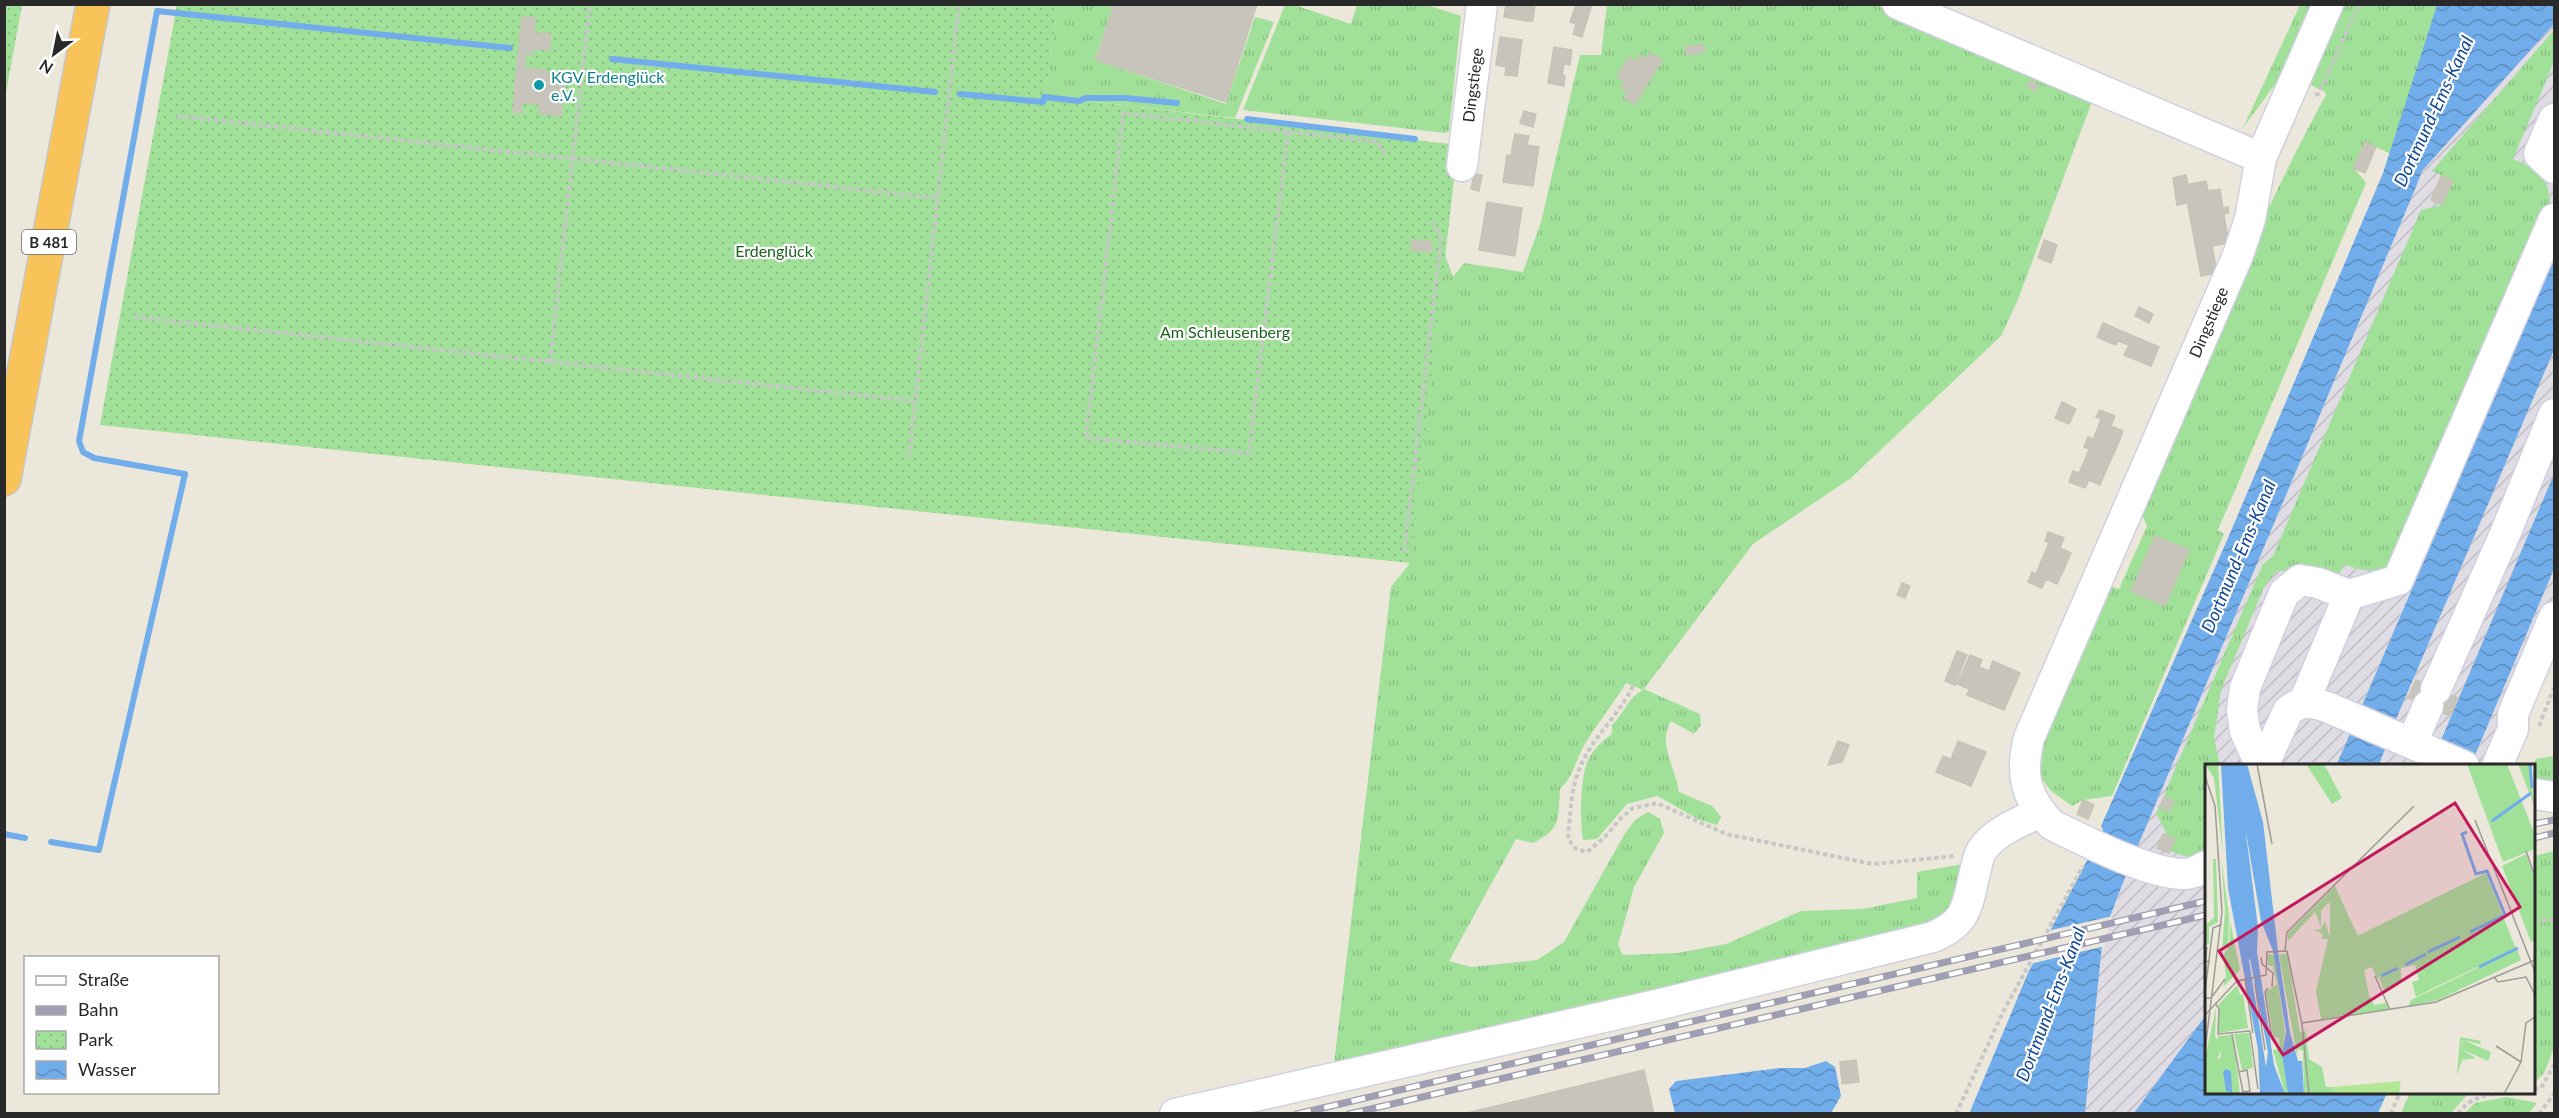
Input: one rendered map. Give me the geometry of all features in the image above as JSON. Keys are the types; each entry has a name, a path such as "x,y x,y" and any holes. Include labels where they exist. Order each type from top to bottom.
{"highway":[{"name":"B 481","path":"4,479 93,4"}],"street":[{"name":"Dingstiege","path":"1462,166 1482,4"},
{"path":"1898,4 2261,158"},
{"name":"Dingstiege","path":"2092,850 2052,825 2039,812 2028,790 2024,772 2024,757 2029,738 2238,255 2250,219 2261,158 2328,4"},
{"path":"2554,119 2539,154 2554,168"},
{"path":"2265,760 2245,731 2242,710 2245,688 2284,593 2300,580 2318,583 2349,595 2398,580 2554,219"},
{"path":"2413,744 2505,534 2554,414"},
{"path":"2304,702 2349,595"},
{"path":"2497,764 2513,729 2512,714 2554,617"},
{"path":"2265,760 2288,711 2304,702 2327,707 2462,764"},
{"path":"2535,794 2554,797"},
{"path":"1175,1113 1661,1004 1933,937 1948,931 1959,923 1966,908 1980,853 1990,840 2039,812"},
{"path":"2092,850 2159,872 2194,873 2205,867"}],"path":[{"path":"550,362 590,4"},
{"path":"909,457 959,4"},
{"path":"2324,82 2359,4"},
{"path":"1288,132 1249,453 1086,438 1123,113 1378,142 1387,156"},
{"path":"177,116 938,198"},
{"path":"1404,552 1441,240 1434,222"},
{"path":"134,317 915,401"},
{"path":"1633,686 1622,707 1599,734 1580,766 1568,839 1576,849 1587,852 1633,808 1657,803 1726,834 1873,864 1980,853"},
{"path":"1956,1113 2002,1012 2092,850"},
{"path":"2535,921 2554,920"},
{"path":"2535,1089 2541,1088 2554,1065"},
{"path":"2391,1113 2399,1094"},
{"path":"2458,1113 2465,1104 2477,1096 2493,1094"},
{"path":"2539,1113 2554,1094"}],"shaded area":[{"path":"2554,24 2554,258 2336,764 2205,764 2205,1016 2134,1113 2085,1114 2103,935 2129,867 2422,171"},
{"path":"2554,350 2554,474 2430,764 2380,764 2397,717"},
{"path":"2554,569 2554,656 2507,764 2473,762"}],"green space":[{"path":"4,5 22,5 5,98"},
{"name":"Erdenglück","path":"177,5 1058,5 1045,96 1458,145 1410,563 100,425"},
{"path":"1058,5 1113,5 1095,60 1226,104 1255,17 1274,22 1235,118 1045,96"},
{"path":"1285,5 1294,5 1351,24 1357,5 1427,5 1461,16 1449,131 1445,133 1243,110"},
{"path":"1607,5 1876,5 2094,96 2017,302 2001,336 1851,478 1753,544 1644,689 1700,714 1701,725 1694,734 1671,721 1667,729 1667,747 1679,792 1712,806 1721,817 1717,825 1698,819 1657,796 1627,804 1597,839 1583,840 1581,801 1587,763 1597,747 1612,734 1612,725 1630,701 1643,690 1626,683 1582,749 1570,775 1560,789 1557,822 1554,827 1533,843 1516,839 1449,961 1471,967 1537,960 1564,942 1624,835 1635,820 1648,812 1660,819 1664,833 1634,887 1618,945 1623,955 1677,953 1726,944 1801,911 1863,909 1917,898 1917,872 1969,863 1955,913 1934,928 1334,1064 1391,587 1410,563 1445,255 1453,277 1464,263 1523,272 1541,222 1580,55 1601,55"},
{"path":"2300,5 2437,5 2391,154 2365,142 2354,168 2366,183 2218,530 2224,534 2112,796 2083,800 2072,806 2051,791 2037,772 2040,752 2112,587 2119,589 2147,526 2139,508 2227,299 2274,196 2326,95 2325,92 2284,72 2243,128"},
{"path":"2554,30 2554,62 2513,159 2531,168 2542,177 2548,190 2550,210 2389,568 2366,570 2344,564 2338,578 2296,570 2277,571 2265,585 2221,690 2214,738 2219,761 2225,764 2205,764 2205,855 2191,858 2170,851 2175,839 2168,836 2156,813 2159,807 2169,811 2174,801 2164,797 2166,790 2263,564 2273,556 2421,210 2442,205 2453,181 2432,171"},
{"path":"2554,756 2554,789 2535,787 2535,764 2533,764 2536,759"},
{"path":"2554,851 2554,1048 2544,1073 2535,1082 2535,856"},
{"path":"2409,1094 2468,1094 2451,1113 2401,1113"},
{"path":"2507,1097 2537,1103 2529,1113 2465,1113 2475,1103"}],"water":[{"name":"Dortmund-Ems-Kanal","path":"2437,5 2554,5 2554,24 2422,171 2129,867 2103,935 2085,1113 1969,1114 2028,973 2103,830 2101,826 2228,538 2383,173"},
{"path":"2554,258 2554,350 2397,717 2379,764 2337,764"},
{"path":"2554,474 2554,569 2471,764 2431,764"},
{"path":"2205,1016 2205,1094 2387,1094 2378,1113 2134,1113"},
{"path":"1826,1061 1835,1067 1841,1096 1831,1113 1675,1113 1669,1089 1676,1081 1780,1068 1805,1068"}],"pier":[{"path":"2113,916 2106,935 2105,946 2030,964 2047,931"}],"building":[{"path":"1114,4 1257,4 1226,102 1096,60"},
{"path":"1506,4 1530,4 1527,21 1504,17"},
{"path":"1530,4 1535,4 1533,21 1527,21"},
{"path":"1576,4 1592,4 1582,37 1573,34 1576,24 1570,22"},
{"path":"522,17 536,18 534,33 551,34 550,50 533,49 532,55 518,53"},
{"path":"1500,37 1522,40 1517,76 1505,75 1506,67 1496,65"},
{"path":"1703,44 1705,52 1687,55 1685,47"},
{"path":"1554,47 1572,50 1570,65 1564,64 1562,75 1565,76 1564,86 1548,83"},
{"name":"KGV Erdenglück e.V.","path":"518,53 526,54 524,68 546,70 551,78 565,79 561,116 539,113 540,104 520,103 521,93 514,92"},
{"path":"1650,53 1662,60 1635,104 1624,98 1627,91 1621,87 1625,81 1617,77 1629,57 1637,62 1640,55 1647,59"},
{"path":"2030,81 2038,85 2036,91 2027,87"},
{"path":"515,92 521,93 522,113 513,112"},
{"path":"1524,111 1536,114 1533,127 1520,123"},
{"path":"1515,134 1529,136 1527,145 1513,143"},
{"path":"2365,142 2376,147 2365,173 2353,168"},
{"path":"1513,143 1539,147 1533,186 1503,182 1507,155 1511,156"},
{"path":"1474,174 1482,175 1479,191 1471,189"},
{"path":"2186,175 2188,184 2184,185 2188,203 2177,205 2173,178"},
{"path":"2441,176 2453,181 2442,205 2431,200"},
{"path":"2206,181 2208,191 2220,189 2223,208 2228,207 2229,213 2191,222 2184,185"},
{"path":"1487,202 1522,208 1515,256 1479,250"},
{"path":"2224,216 2229,243 2212,246 2217,273 2201,276 2191,222"},
{"path":"1412,240 1432,241 1431,252 1411,250"},
{"path":"2044,240 2057,245 2051,263 2038,258"},
{"path":"2139,307 2153,314 2149,323 2135,316"},
{"path":"2103,323 2112,327 2106,341 2097,337"},
{"path":"2112,327 2159,347 2151,366 2124,355 2129,345 2118,341 2116,345 2106,341"},
{"path":"2062,402 2076,409 2069,424 2055,418"},
{"path":"2100,410 2115,416 2111,426 2123,431 2116,449 2093,440 2101,419 2096,417"},
{"path":"2088,437 2116,449 2108,466 2086,457 2089,449 2084,447"},
{"path":"2086,457 2108,466 2100,485 2089,480 2085,488 2069,482 2073,471 2079,473"},
{"path":"2048,532 2064,538 2060,548 2071,553 2064,569 2042,559 2049,543 2045,541"},
{"path":"2155,536 2189,550 2165,606 2131,591"},
{"path":"2042,559 2064,569 2057,584 2046,579 2042,588 2028,582 2032,572 2036,574"},
{"path":"1902,583 1910,586 1905,598 1897,595"},
{"path":"1957,651 1967,655 1955,685 1945,681"},
{"path":"1970,655 1982,660 1979,667 1967,662"},
{"path":"1993,661 2020,673 2012,692 1963,671 1967,662 1989,671"},
{"path":"1963,671 2012,692 2004,710 1977,699 1981,690 1971,685 1969,689 1957,684"},
{"path":"2416,680 2458,698 2450,716 2408,698"},
{"path":"1971,685 1981,690 1977,699 1967,695"},
{"path":"1838,741 1849,745 1842,762 1828,765"},
{"path":"1958,741 1986,752 1971,786 1946,776 1949,769 1957,772 1960,763 1951,759"},
{"path":"1943,756 1960,763 1957,772 1949,769 1946,776 1936,772"},
{"path":"2164,797 2174,801 2169,811 2159,807"},
{"path":"2083,800 2094,805 2088,819 2077,814"},
{"path":"2163,834 2175,839 2169,853 2157,848"},
{"path":"1856,1060 1859,1082 1842,1084 1840,1062"},
{"path":"1644,1070 1654,1114 1463,1114"}],"waterway":[{"path":"51,842 99,850 185,474 94,458 83,452 79,441 157,11 510,48"},
{"path":"612,59 935,92"},
{"path":"960,94 1043,102 1044,97 1079,101 1086,98 1125,98 1177,103"},
{"path":"1247,119 1415,139"},
{"path":"4,834 25,838"}],"railway":[{"path":"2535,824 2554,820"},
{"path":"2535,838 2554,833"},
{"path":"1297,1114 2205,901"},
{"path":"1349,1114 2205,915"}],"place":[{"name":"KGV Erdenglück e.V.","path":"539,85"}],"park label":[{"name":"Am Schleusenberg","path":"1225,331"}]}
